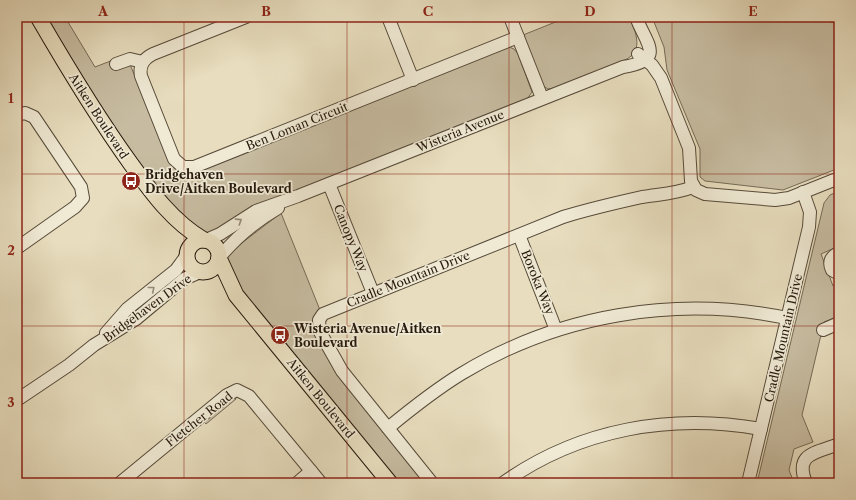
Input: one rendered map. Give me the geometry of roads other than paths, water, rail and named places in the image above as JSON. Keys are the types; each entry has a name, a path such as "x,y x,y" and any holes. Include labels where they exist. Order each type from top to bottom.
{"main road":[{"name":"Aitken Boulevard","path":"38,17 100,120 167,210 190,232 205,240"},
{"name":"Aitken Boulevard","path":"167,210 188,254"},
{"path":"205,240 217,248 219,258 218,263 212,270 202,272 192,268 188,254 192,245 205,240"},
{"name":"Aitken Boulevard","path":"219,258 236,295"},
{"name":"Aitken Boulevard","path":"202,272 218,280 236,295 390,483"}],"street":[{"path":"116,64 130,59 143,62 153,54 246,17"},
{"path":"388,17 413,80"},
{"path":"510,17 542,98"},
{"path":"638,22 642,57 658,72 662,78 688,142 693,187 700,193 766,200 782,199 839,178"},
{"name":"Ben Loman Circuit","path":"143,62 141,67 141,76 174,159 179,165 186,168 194,167 518,37"},
{"name":"Wisteria Avenue","path":"205,240 220,234 256,211 329,184 622,67 637,65 642,57"},
{"path":"17,115 25,113 34,117 81,187 83,198 76,207 17,248"},
{"name":"Canopy Way","path":"329,184 373,293"},
{"name":"Cradle Mountain Drive","path":"432,483 342,371 330,351 319,327 320,317 325,312 563,217 598,207 644,197 674,194 693,187"},
{"name":"Cradle Mountain Drive","path":"748,483 809,227 810,212 803,192"},
{"name":"Wisteria Avenue","path":"219,258 229,245 251,227 298,196"},
{"name":"Boroka Way","path":"519,235 556,330"},
{"path":"839,253 832,257 830,262 832,270 839,274"},
{"name":"Bridgehaven Drive","path":"94,346 127,310 176,270 188,254"},
{"name":"Bridgehaven Drive","path":"17,400 69,365 94,346 136,319 184,279 202,272"},
{"path":"388,428 424,399 460,374 504,350 556,330 604,317 674,309 736,310 787,318"},
{"path":"823,330 839,324"},
{"name":"Fletcher Road","path":"120,483 227,395 237,390 249,396 321,483"},
{"path":"503,483 528,467 564,449 623,430 657,424 692,422 732,424 761,429"},
{"path":"806,483 801,468 805,460 814,454 839,444"},
{"path":"297,483 311,472"}],"place":[{"name":"Bridgehaven Drive/Aitken Boulevard","path":"131,181"},
{"name":"Wisteria Avenue/Aitken Boulevard","path":"280,335"}]}
